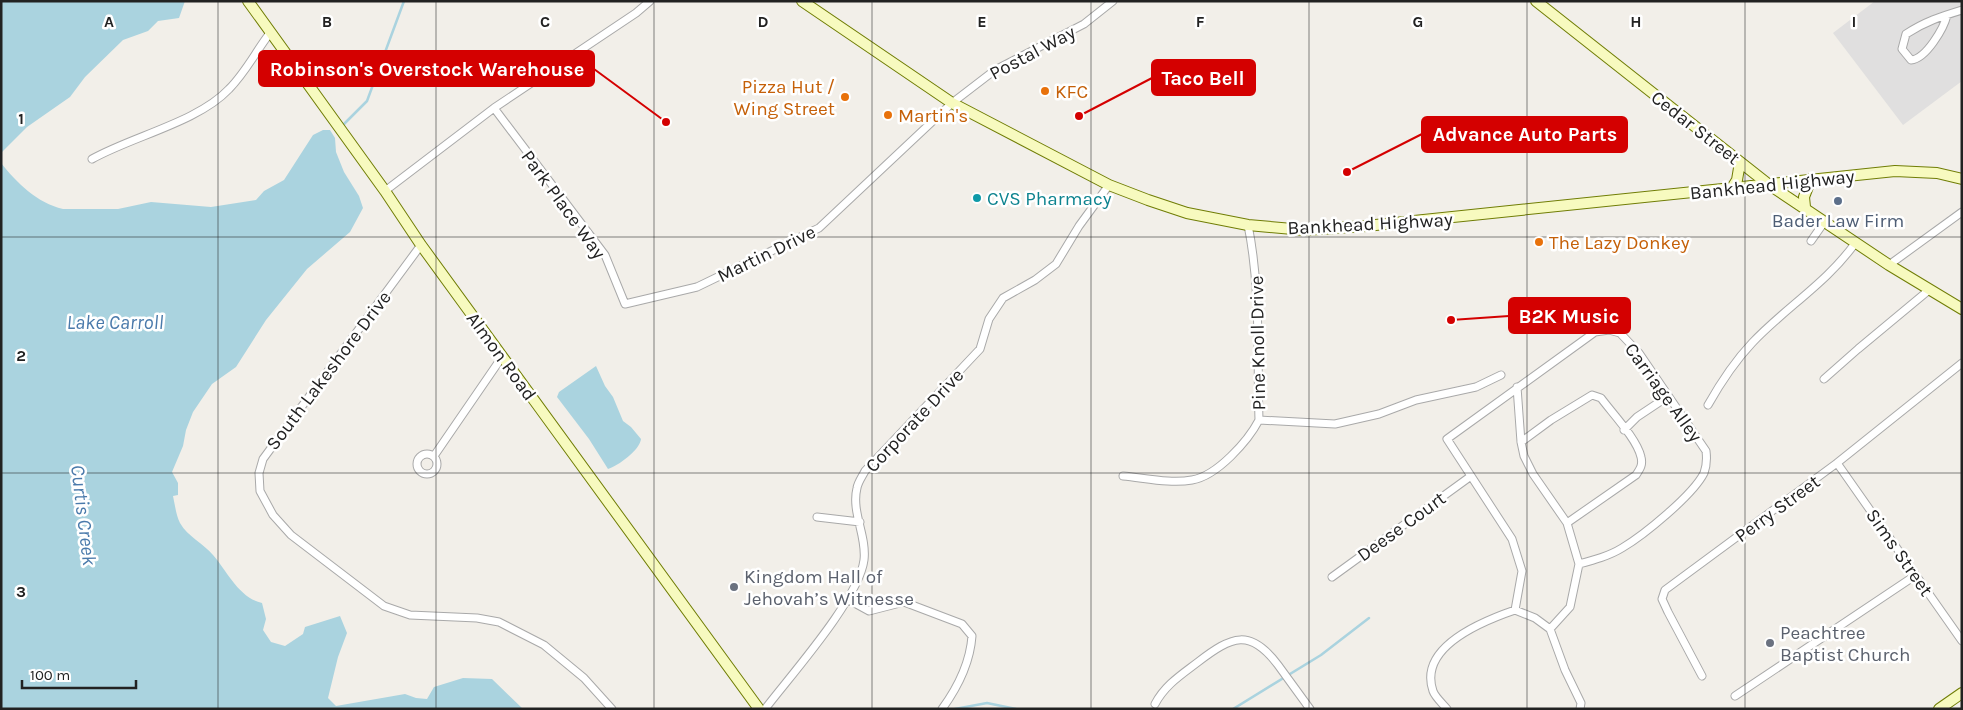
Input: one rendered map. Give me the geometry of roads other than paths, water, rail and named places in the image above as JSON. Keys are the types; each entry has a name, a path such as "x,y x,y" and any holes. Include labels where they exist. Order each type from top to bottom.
{"street":[{"name":"Almon Road","path":"248,1 385,191 420,245 759,709"},
{"path":"385,191 494,108 636,13 650,1"},
{"name":"Bankhead Highway","path":"802,1 952,103 1109,185 1187,213 1248,225 1304,230 1360,227 1454,219 1895,171 1937,173 1962,178"},
{"name":"Postal Way","path":"952,103 995,70 1084,24 1113,1"},
{"name":"Cedar Street","path":"1536,1 1768,184 1889,265 1962,309"},
{"path":"1947,15 1941,32 1917,60 1911,60 1906,56 1902,49 1906,34 1924,22 1962,10"},
{"path":"92,159 117,145 188,116 216,101 242,75 270,33"},
{"name":"Martin Drive","path":"625,304 696,287 819,228 952,103"},
{"name":"Park Place Way","path":"494,108 605,255 625,304"},
{"path":"1732,188 1737,180 1740,162"},
{"path":"1805,207 1804,197 1811,179"},
{"name":"Corporate Drive","path":"765,709 849,600 864,562 864,541 856,494 865,471 980,349 990,318 1003,298 1035,280 1056,264 1079,226 1109,185"},
{"path":"1889,265 1962,212"},
{"path":"1811,241 1825,221"},
{"name":"Pine Knoll Drive","path":"1123,476 1193,480 1218,467 1240,448 1251,435 1259,420 1256,262 1248,225"},
{"path":"1708,405 1730,367 1753,342 1832,273 1856,242"},
{"name":"South Lakeshore Drive","path":"420,245 262,459 259,473 260,491 273,515 291,535 384,606 410,615 477,618 500,622 544,645 584,678 612,709"},
{"path":"1824,379 1858,348 1929,290"},
{"name":"Carriage Alley","path":"1471,476 1447,439 1594,332 1609,330 1620,332 1639,353 1706,451 1708,461 1697,485 1670,511 1622,548 1601,558 1579,564"},
{"path":"434,456 502,357"},
{"name":"Perry Street","path":"1702,676 1662,599 1665,590 1837,463 1962,363"},
{"path":"1259,420 1335,424 1379,414 1416,400 1476,387 1501,375"},
{"path":"1517,387 1521,442 1524,456 1533,474 1567,523 1579,564 1570,607 1550,629"},
{"path":"1521,442 1550,420 1592,396 1601,398 1641,456 1641,467 1636,475 1567,523"},
{"path":"1624,430 1645,411 1668,397"},
{"name":"Sims Street","path":"1837,463 1962,641"},
{"path":"1471,476 1512,539 1522,571 1515,610"},
{"name":"Deese Court","path":"1332,576 1471,476"},
{"path":"817,517 860,522"},
{"path":"1735,696 1916,576"},
{"path":"849,600 869,611 904,602 962,624 972,636 971,656 952,694 942,709"},
{"path":"1447,709 1433,692 1431,671 1442,650 1452,640 1515,610 1535,618 1550,629 1565,670 1581,703 1580,709"},
{"path":"1154,704 1162,689 1216,648 1237,640 1253,641 1265,648 1310,709"},
{"path":"1939,709 1962,693"}],"water":[{"path":"1,1 185,1 179,18 158,21 148,31 123,40 85,77 70,97 27,127 2,152"},
{"name":"Lake Carroll","path":"323,130 330,130 335,138 336,152 344,172 359,196 363,208 350,232 307,269 266,320 236,367 212,384 193,412 186,430 183,446 172,472 178,483 178,495 173,496 180,523 191,536 213,555 240,590 247,596 262,603 266,619 263,630 271,642 285,646 303,634 305,627 340,616 347,633 338,657 328,698 336,706 405,694 427,699 434,687 463,678 492,679 523,709 1,709 1,163 14,178 36,197 63,209 118,209 151,202 211,207 256,200 264,191 284,180 313,135"},
{"path":"596,366 605,386 613,397 623,421 641,439 637,448 628,457 608,469 589,439 557,397 559,392"}],"waterway":[{"path":"344,124 367,101 404,1"},
{"path":"1233,709 1321,655 1369,618"},
{"path":"955,709 987,703 1016,709"}],"place":[{"name":"KFC","path":"1045,91"},
{"name":"Pizza Hut / Wing Street","path":"845,97"},
{"name":"Martin's","path":"888,115"},
{"name":"Taco Bell","path":"1079,116"},
{"name":"Robinson's Overstock Warehouse","path":"666,122"},
{"name":"Advance Auto Parts","path":"1347,172"},
{"name":"CVS Pharmacy","path":"977,198"},
{"name":"Bader Law Firm","path":"1838,201"},
{"name":"The Lazy Donkey","path":"1539,242"},
{"name":"B2K Music","path":"1451,320"},
{"name":"Kingdom Hall of Jehovah’s Witnesse","path":"734,587"},
{"name":"Peachtree Baptist Church","path":"1770,643"}],"water label":[{"name":"Curtis Creek","path":"84,515"}]}
